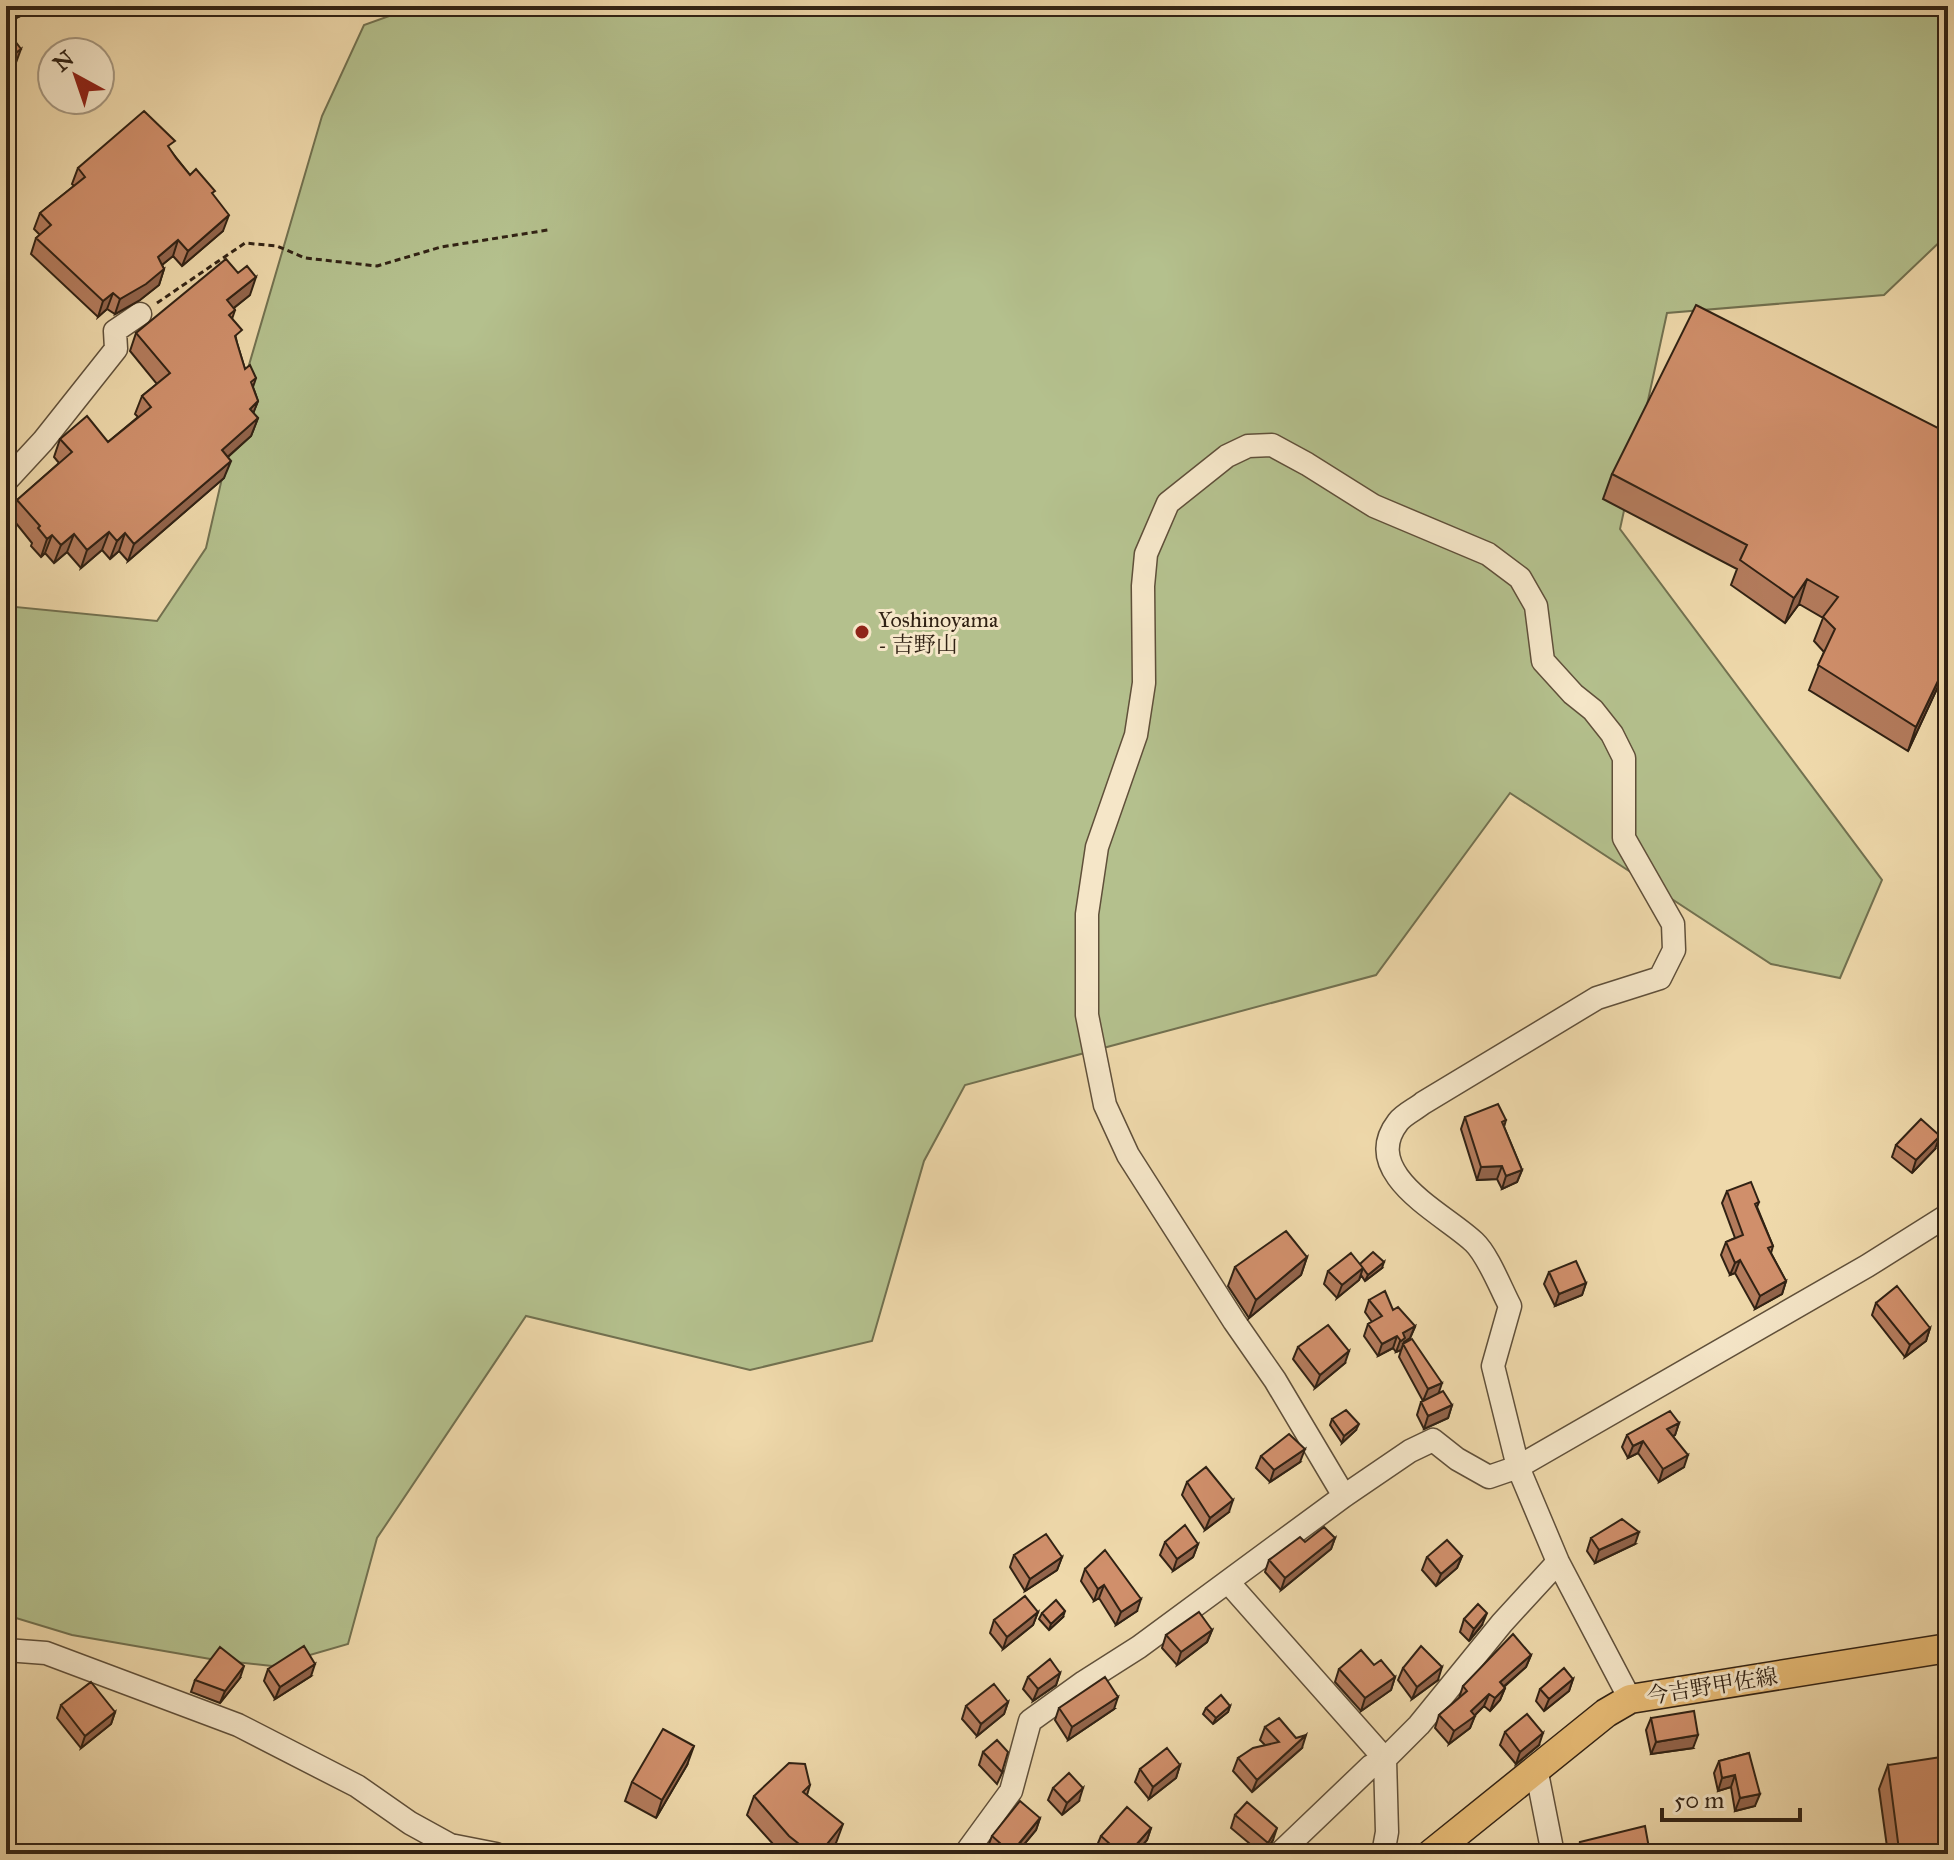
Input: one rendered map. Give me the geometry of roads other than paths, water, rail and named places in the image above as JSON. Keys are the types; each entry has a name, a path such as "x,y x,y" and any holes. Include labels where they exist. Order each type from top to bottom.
{"main road":[{"name":"今吉野甲佐線","path":"1431,1854 1606,1713 1630,1699 1948,1648"}],"street":[{"path":"6,481 43,441 116,349 115,331 140,314"},
{"path":"1344,1496 1275,1380 1128,1155 1105,1105 1087,1015 1087,914 1097,847 1136,735 1144,683 1143,586 1146,554 1168,503 1227,456 1248,446 1272,445 1374,506 1488,554 1520,578 1536,606 1543,661 1573,694 1593,710 1612,734 1624,758 1624,838 1673,924 1674,950 1660,978 1597,998 1399,1120 1388,1142 1391,1161 1403,1185 1429,1209 1476,1243 1510,1306 1493,1366 1518,1467 1558,1562 1630,1699"},
{"path":"965,1854 1011,1791 1030,1721 1139,1647 1410,1451 1433,1440 1457,1459 1489,1477 1518,1467 1855,1274 1948,1215"},
{"path":"1279,1854 1419,1725 1502,1623 1558,1562"},
{"path":"1228,1582 1385,1759 1387,1832 1383,1854"},
{"path":"6,1650 46,1653 238,1725 357,1786 410,1823 450,1845 496,1854"},
{"path":"1536,1768 1553,1854"}],"place":[{"name":"Yoshinoyama - 吉野山","path":"862,632"}]}
